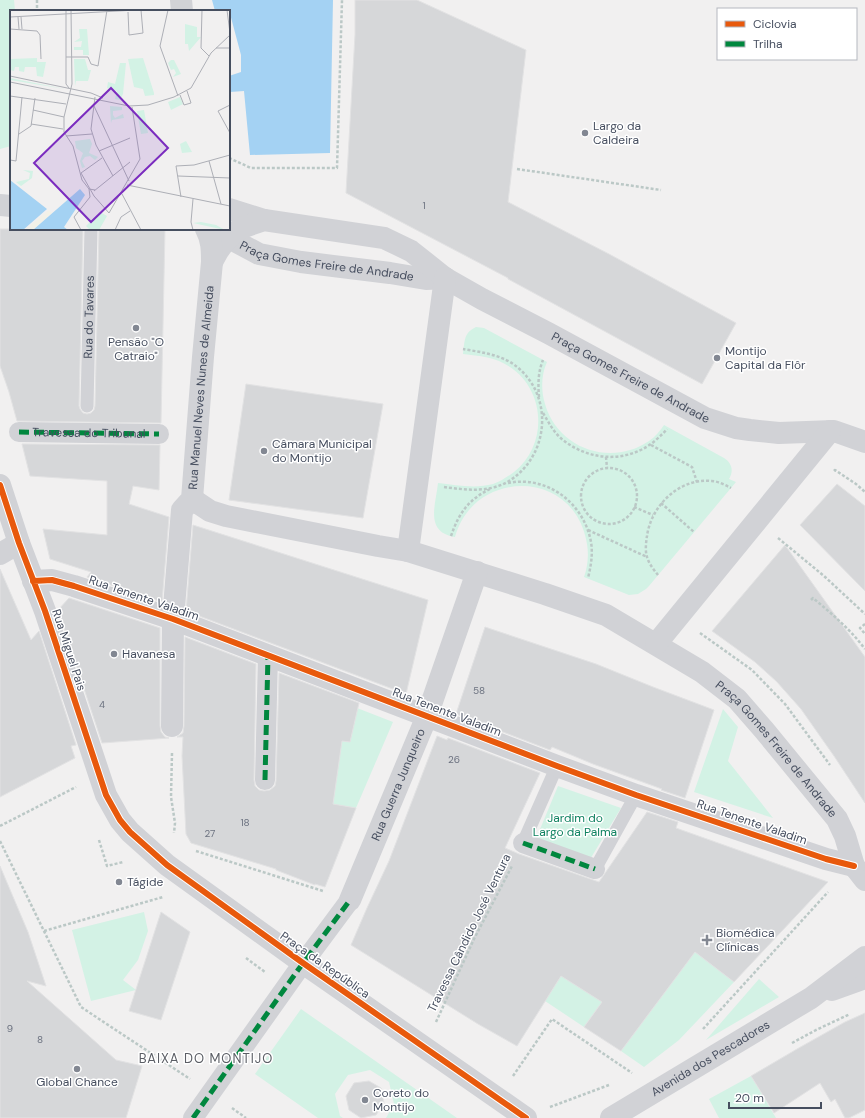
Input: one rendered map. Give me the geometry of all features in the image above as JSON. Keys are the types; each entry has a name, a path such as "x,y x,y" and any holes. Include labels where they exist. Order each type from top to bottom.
{"street":[{"path":"181,0 182,10"},
{"path":"0,205 10,206"},
{"path":"230,209 264,220"},
{"name":"Praça Gomes Freire de Andrade","path":"223,233 264,220 384,238 411,251 445,278 492,305 548,333 705,418 736,428 750,430 779,432 834,431 865,442"},
{"name":"Rua Manuel Neves Nunes de Almeida","path":"172,726 173,619 182,510 192,499 212,262 212,248 206,230"},
{"name":"Praça Gomes Freire de Andrade","path":"223,233 259,254 301,262 426,279 445,278"},
{"name":"Rua Manuel Neves Nunes de Almeida","path":"212,262 218,251 223,233"},
{"path":"408,551 445,278"},
{"path":"656,644 830,431"},
{"name":"Travessa do Tribunal","path":"19,432 159,434"},
{"name":"Rua Miguel Pais","path":"0,485 19,543 45,611 106,796 120,820"},
{"name":"Praça Gomes Freire de Andrade","path":"192,499 210,511 226,516 408,551 477,572 606,615 702,672 737,699 837,819 860,873"},
{"path":"0,554 19,543"},
{"name":"Rua Guerra Junqueiro","path":"193,1118 350,900 427,716 477,572"},
{"name":"Rua Tenente Valadim","path":"33,581 52,580 173,619 557,766 636,795 826,859 860,873"},
{"path":"265,780 268,656"},
{"name":"Praça da República","path":"120,820 130,832 167,864 304,963 526,1118"},
{"path":"524,843 595,869"},
{"name":"Avenida dos Pescadores","path":"611,1118 811,998 865,957"},
{"name":"Avenida dos Pescadores","path":"811,998 865,978"}],"lane":[{"name":"Rua do Tavares","path":"87,406 91,230"},
{"path":"524,843 557,766"},
{"path":"595,869 636,795"}],"path":[{"path":"230,158 252,168 337,168 342,0"},
{"path":"517,169 661,190"},
{"path":"463,349 498,356 511,363 524,373 539,398 543,413 551,428 562,440 576,449 590,455 606,457 622,456 638,452 651,445 664,433"},
{"path":"451,536 458,518 468,505 480,494 509,481 521,471 531,459 538,445 542,430 542,415 538,382 540,366 543,360"},
{"path":"651,445 692,467 696,482"},
{"path":"606,457 607,468"},
{"path":"603,468 620,470 633,482 636,490 634,507 630,514 623,520 606,524 598,521 590,517 585,510 581,493 583,485 588,477 603,468"},
{"path":"830,475 835,470 865,492"},
{"path":"658,575 647,557 646,542 652,515 661,503 683,486 696,482 711,481 724,484 731,488"},
{"path":"444,488 479,490 510,482 526,482 541,485 557,491 580,513 588,530 592,559 588,578"},
{"path":"661,503 694,532"},
{"path":"634,507 652,515"},
{"path":"580,513 585,510"},
{"path":"588,530 647,557"},
{"path":"782,532 778,538 824,576 865,614"},
{"path":"811,600 813,598 844,624 865,649"},
{"path":"865,624 860,628 865,634"},
{"path":"699,632 752,670 769,687 785,704 831,766"},
{"path":"172,726 171,797 175,824 174,837"},
{"path":"0,826 82,784"},
{"path":"0,842 82,1007 246,1118"},
{"path":"700,1032 828,892"},
{"path":"44,931 163,897"},
{"path":"509,1082 552,1019 636,1076"},
{"path":"546,1108 613,1084"}],"green space":[{"path":"0,0 14,0 15,10 10,10 10,146 0,149"},
{"path":"476,327 484,328 547,362 542,383 545,404 552,420 561,432 574,442 588,449 603,453 619,453 634,449 649,441 664,425 729,462 732,470 729,479 736,482 646,589 638,594 629,595 584,577 588,561 587,546 585,535 575,513 560,498 541,489 520,486 499,490 480,499 465,515 455,537 445,534 435,523 434,508 438,483 472,486 493,484 498,482 514,472 525,461 533,448 537,433 538,418 536,404 531,390 522,377 510,367 499,361 463,354 467,335"},
{"path":"357,708 393,722 356,808 312,801 342,741 350,742"},
{"path":"723,709 738,727 728,761 773,818 694,792"},
{"name":"Jardim do Largo da Palma","path":"558,786 621,808 586,866 533,846"},
{"path":"608,869 630,884 657,922 734,982 679,1040 644,1067 621,1051 682,968 602,1002 584,1027 545,1001 597,888"},
{"path":"144,912 148,931 138,960 123,980 136,990 91,1001 72,930"},
{"path":"759,979 779,997 706,1040"},
{"path":"301,1009 457,1118 386,1118 394,1104 389,1082 370,1070 348,1075 335,1094 340,1116 343,1118 318,1118 255,1074"},
{"path":"751,1076 776,1118 719,1118 709,1099"}],"water":[{"path":"212,0 333,0 330,153 250,155 244,91 230,92 230,76 241,72 241,55 230,10 215,10"}],"building":[{"path":"355,0 417,0 526,50 508,202 609,254 736,323 702,384 508,278 346,193 355,35"},
{"path":"0,229 83,230 79,406 83,413 87,414 94,410 95,406 99,230 165,230 161,423 17,421 0,366"},
{"name":"Câmara Municipal do Montijo","path":"246,384 383,404 363,518 229,500"},
{"path":"22,444 160,445 159,490 133,486 129,504 169,517 162,602 87,577 91,572 50,559 43,529 107,535 107,481 30,476"},
{"path":"837,484 865,506 865,591 800,525"},
{"path":"193,525 428,600 406,694 186,611"},
{"path":"785,545 865,657 865,803 801,709 777,682 755,662 712,631"},
{"path":"0,569 31,640 39,631 76,745 71,746 75,758 0,797"},
{"path":"69,598 160,628 160,726 161,732 165,737 169,738 102,743 58,610"},
{"path":"485,627 596,664 714,710 685,798 552,747 550,750 456,714"},
{"path":"185,637 256,664 254,780 255,786 259,790 270,790 275,786 276,781 279,673 359,703 350,742 342,741 333,804 356,808 325,887 315,885 276,869 191,843 186,834 182,756 183,737 177,737 183,733 184,726"},
{"path":"437,736 447,740 448,738 540,773 505,848 519,854 599,882 647,812 678,822 676,828 828,882 734,982 695,952 621,1051 584,1027 602,1002 561,976 517,1046 478,1024 351,945 389,861"},
{"path":"0,866 28,932 46,986 27,981 116,1060 142,1066 126,1118 0,1118"},
{"path":"161,912 190,932 161,1020 129,1011"},
{"path":"865,1013 865,1110 849,1118 845,1118 835,1099 831,1102 820,1083 774,1113 751,1076 845,1022"},
{"name":"Coreto do Montijo","path":"369,1081 381,1088 384,1103 376,1115 361,1118 349,1110 346,1096 354,1083"}],"marked path":[{"path":"19,432 159,434"},
{"path":"265,780 268,655"},
{"path":"523,843 595,869"},
{"path":"193,1118 298,970 350,900"}],"cycle path":[{"path":"0,485 19,543 45,611 106,795 120,820 130,832 167,865 303,963 526,1118"},
{"path":"33,581 52,580 173,619 636,795 826,859 854,866"}],"place":[{"name":"Largo da Caldeira","path":"585,133"},
{"name":"Pensão \"O Catraio\"","path":"136,328"},
{"name":"Montijo Capital da Flôr","path":"717,358"},
{"name":"Câmara Municipal do Montijo","path":"264,451"},
{"name":"Havanesa","path":"114,654"},
{"name":"Tágide","path":"119,882"},
{"name":"Biomédica Clínicas","path":"707,940"},
{"name":"Global Chance","path":"77,1069"},
{"name":"Coreto do Montijo","path":"365,1100"}],"district":[{"name":"BAIXA DO MONTIJO","path":"206,1058"}]}
